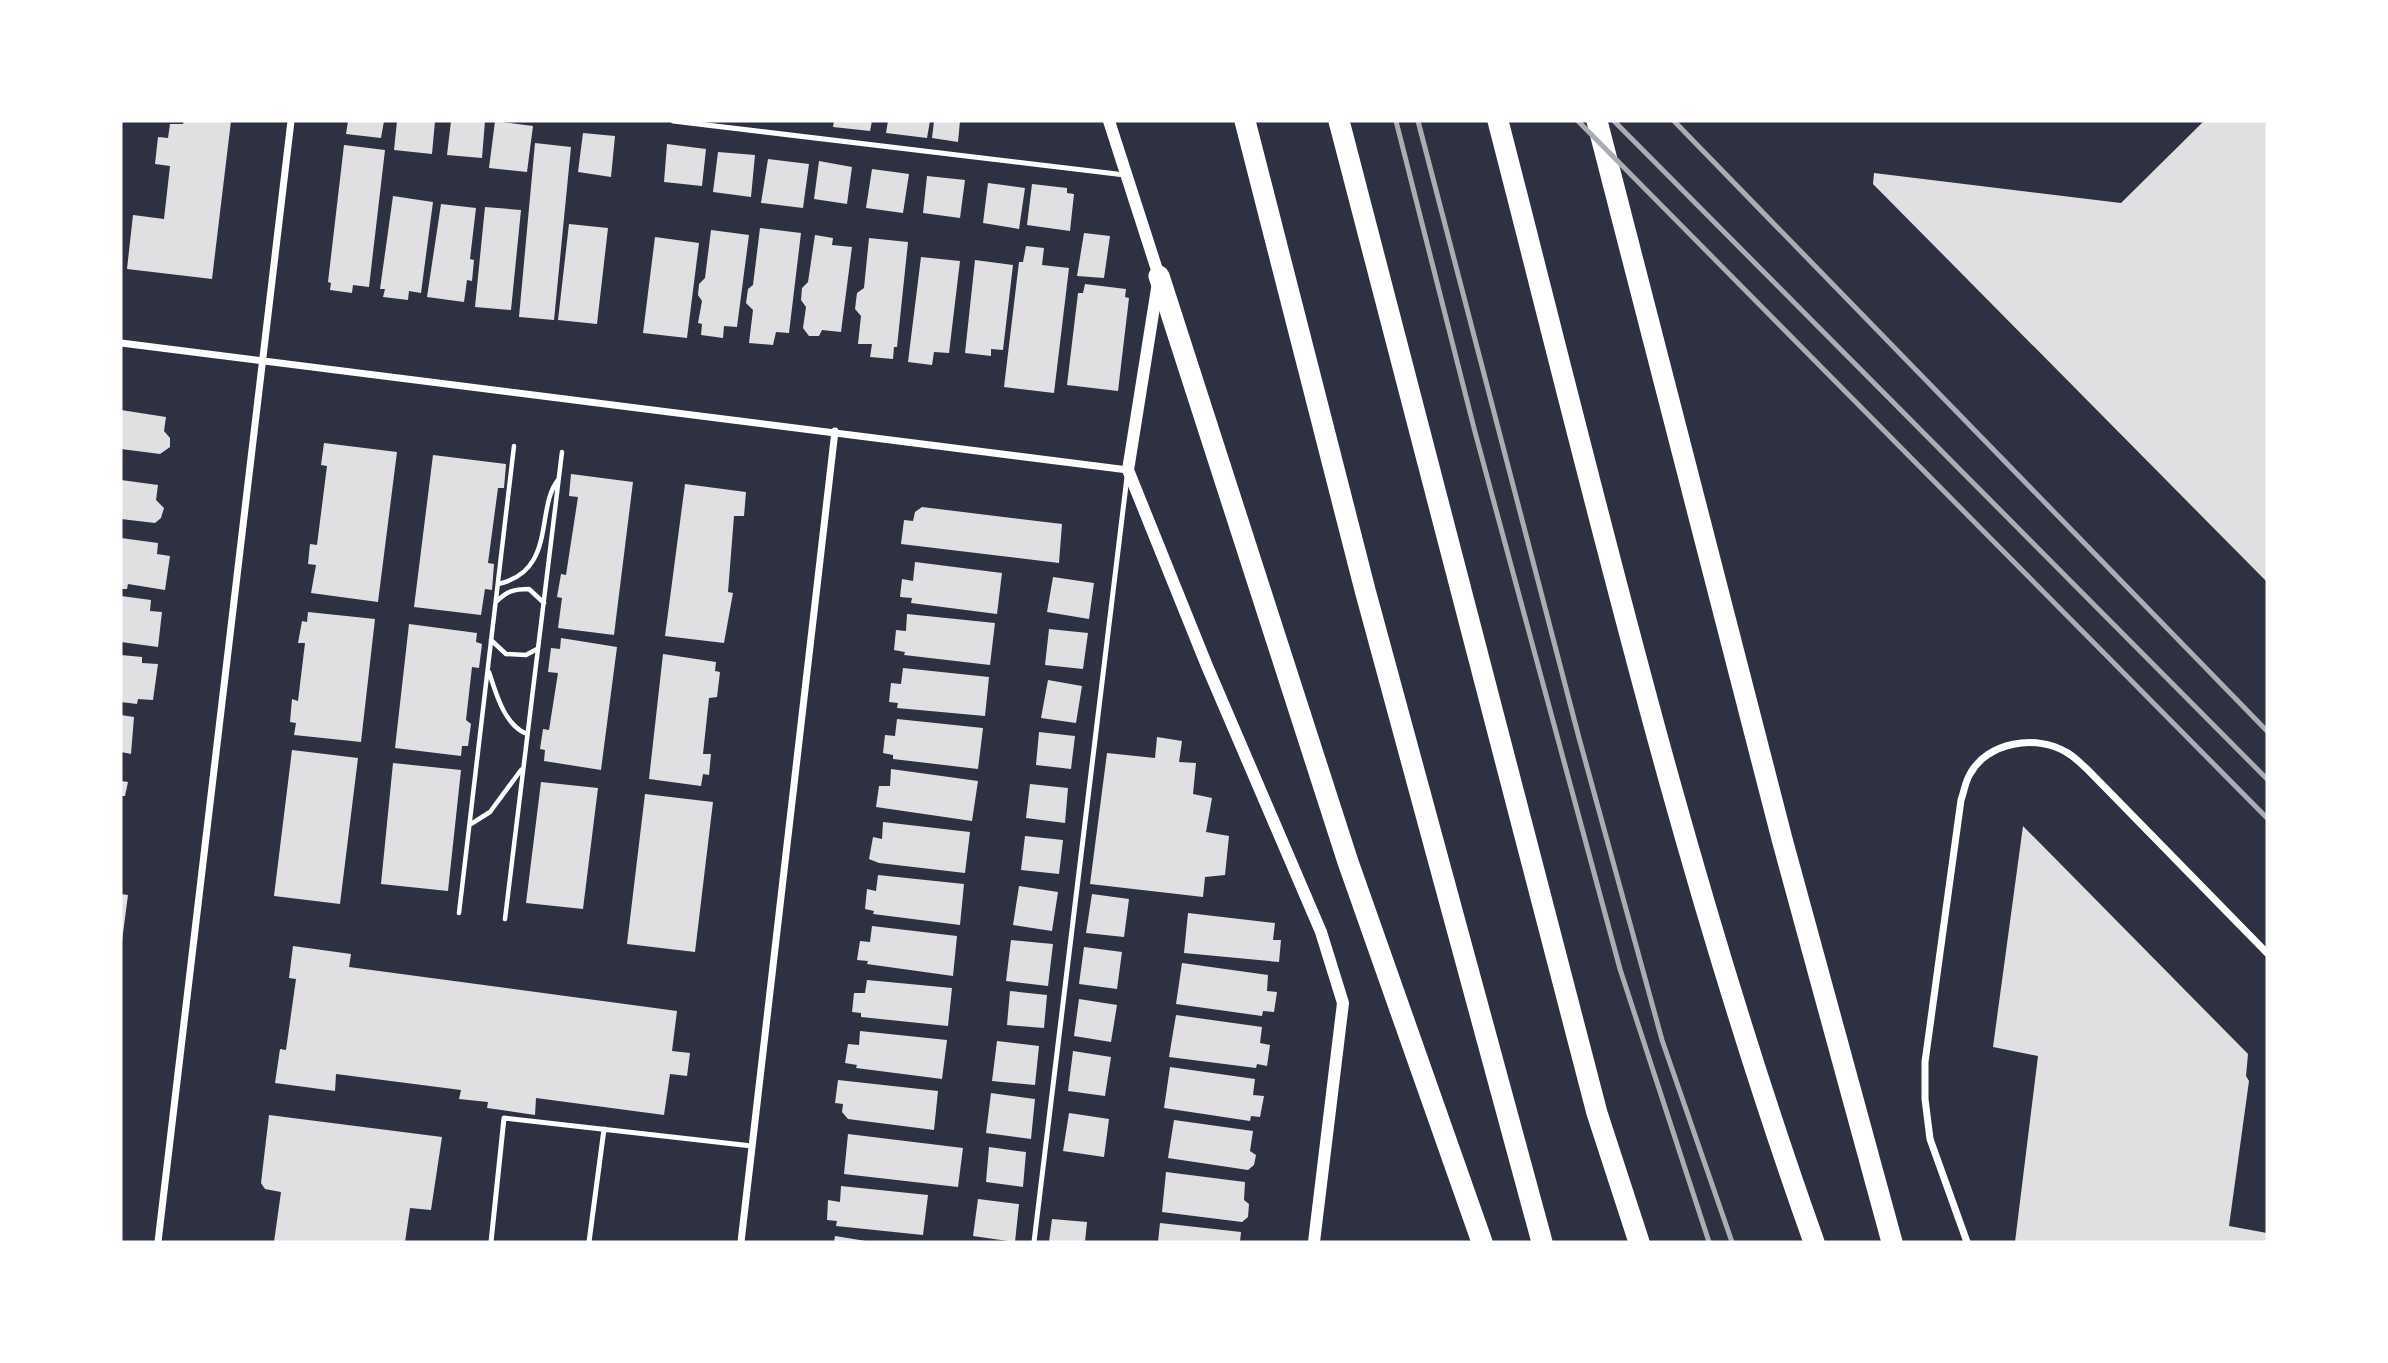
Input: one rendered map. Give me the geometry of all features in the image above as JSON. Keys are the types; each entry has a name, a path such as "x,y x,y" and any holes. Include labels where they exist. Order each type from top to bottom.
{"highway":[{"path":"1245,121 1365,590 1542,1242"},
{"path":"1339,121 1597,1113 1639,1242"},
{"path":"1498,121 1699,888 1760,1090 1814,1242"},
{"path":"1597,121 1782,839 1892,1242"},
{"path":"1159,276 1348,862 1482,1242"}],"street":[{"path":"158,1242 291,121"},
{"path":"1109,121 1159,276 1128,470 1207,666 1321,932 1343,1003 1314,1242"},
{"path":"121,343 1128,470"},
{"path":"741,1242 835,431"},
{"path":"1967,1242 1930,1139 1925,1099 1926,1062 1961,800 1969,775 1982,759 1998,748 2041,742 2066,752 2087,769 2267,953"}],"lane":[{"path":"673,121 1128,176"},
{"path":"1034,1242 1128,470"},
{"path":"491,1242 504,1118 752,1146"},
{"path":"589,1242 604,1129"}],"path":[{"path":"459,913 514,446"},
{"path":"505,919 562,452"},
{"path":"498,584 513,581 537,551 545,534 551,489 559,480"},
{"path":"496,603 507,592 516,589 529,590 544,603"},
{"path":"491,640 506,654 526,654 538,649"},
{"path":"488,668 509,720 519,731 527,734"},
{"path":"470,824 490,812 523,767"}],"building":[{"path":"184,121 231,121 212,279 127,269 133,215 164,219 170,166 155,164 158,137 168,138 170,124 183,124"},
{"path":"348,121 384,121 381,138 346,134"},
{"path":"397,121 435,121 432,154 394,150"},
{"path":"451,121 485,121 482,158 447,155"},
{"path":"495,121 533,126 527,172 489,168"},
{"path":"834,121 872,121 870,131 833,127"},
{"path":"888,121 930,121 927,138 886,133"},
{"path":"934,121 960,121 958,142 932,138"},
{"path":"2204,121 2267,121 2267,582 1873,184 1874,173 2121,203"},
{"path":"583,133 615,136 611,177 578,172"},
{"path":"535,143 571,147 554,320 519,317"},
{"path":"667,144 706,149 702,186 664,182"},
{"path":"344,145 385,150 369,287 353,285 352,293 330,290 331,283 328,282"},
{"path":"718,152 755,155 751,197 713,192"},
{"path":"768,159 809,164 803,208 761,203"},
{"path":"819,161 852,167 847,204 814,199"},
{"path":"872,169 909,174 903,213 866,208"},
{"path":"927,176 965,180 960,218 923,213"},
{"path":"988,183 1025,188 1019,229 983,223"},
{"path":"1032,184 1067,188 1067,193 1074,194 1070,231 1027,225"},
{"path":"393,196 433,202 421,293 409,291 408,300 383,297 385,289 380,289"},
{"path":"441,204 476,208 470,259 474,260 472,281 467,280 464,302 427,297"},
{"path":"485,207 521,210 511,310 475,307"},
{"path":"569,224 608,228 597,324 558,320"},
{"path":"760,228 801,233 789,333 776,332 773,345 749,343 753,310 746,303 748,289 753,285"},
{"path":"711,230 749,235 737,327 724,326 723,338 701,335 702,324 698,323 702,301 698,295 699,284 705,278"},
{"path":"1084,233 1110,236 1104,278 1077,276"},
{"path":"815,235 833,238 832,245 852,247 841,332 822,330 819,336 809,336 803,328 806,307 801,300 802,288 808,282"},
{"path":"655,237 699,243 687,338 643,333"},
{"path":"869,238 908,242 897,347 894,347 893,359 870,357 872,344 858,344 861,316 855,309 857,293 864,288"},
{"path":"1026,246 1044,248 1042,265 1069,268 1054,393 1004,387 1019,262 1023,262"},
{"path":"921,257 960,261 949,353 934,352 932,365 908,362"},
{"path":"975,260 1013,265 1003,350 991,349 991,356 965,353"},
{"path":"1085,284 1126,289 1125,297 1129,298 1118,391 1067,385 1078,293 1083,293"},
{"path":"121,410 166,417 164,431 170,438 170,447 160,454 121,449"},
{"path":"324,443 397,452 378,602 311,593 316,565 308,564 310,544 317,545 327,466 321,465"},
{"path":"433,455 506,464 504,488 498,488 488,563 494,564 492,590 485,589 481,615 414,607"},
{"path":"571,474 633,482 614,635 558,628 562,598 557,597 561,574 566,575 578,497 569,496"},
{"path":"121,480 158,485 156,500 164,508 161,518 155,523 121,519"},
{"path":"685,484 746,492 744,516 734,516 728,592 733,593 724,643 665,636"},
{"path":"922,507 1062,524 1059,563 901,544 904,520 913,521 915,512"},
{"path":"121,538 158,543 157,554 170,556 165,590 128,584 127,589 121,589"},
{"path":"915,562 1002,573 997,614 911,603 912,598 900,597 902,579 913,581"},
{"path":"1053,577 1094,583 1089,619 1047,612"},
{"path":"121,596 151,600 150,611 162,612 158,647 121,642"},
{"path":"308,612 375,619 361,742 294,735 296,723 290,722 292,699 298,701 305,643 298,643 302,621 307,622"},
{"path":"907,614 995,623 990,665 904,655 905,652 894,650 896,630 906,631"},
{"path":"409,624 477,633 476,642 482,644 479,668 472,667 466,720 471,724 468,746 462,746 461,756 395,748"},
{"path":"1049,629 1088,633 1083,669 1045,665"},
{"path":"561,638 617,647 601,770 544,761 545,750 540,749 543,729 549,730 558,673 548,672 551,648 560,649"},
{"path":"663,654 716,662 715,671 720,672 717,697 709,698 703,754 711,754 709,775 703,774 701,786 649,779"},
{"path":"121,655 142,657 142,663 158,664 153,700 138,699 137,704 121,702"},
{"path":"903,668 989,677 985,716 897,708 898,703 889,702 891,683 901,684"},
{"path":"1048,680 1082,686 1076,723 1041,718"},
{"path":"121,715 134,717 131,754 121,752"},
{"path":"897,719 983,728 978,769 893,759 893,755 883,753 885,735 895,736"},
{"path":"1039,732 1075,736 1071,769 1036,765"},
{"path":"1157,737 1182,741 1179,762 1196,763 1193,794 1212,798 1206,832 1229,836 1225,875 1205,877 1203,897 1090,884 1107,753 1155,758"},
{"path":"292,750 358,758 340,904 274,896"},
{"path":"393,763 461,770 448,891 381,884"},
{"path":"891,769 978,781 972,821 876,807 879,786 890,786"},
{"path":"121,781 128,782 125,796 121,796"},
{"path":"541,782 598,788 583,909 526,903"},
{"path":"1030,784 1068,788 1065,823 1026,818"},
{"path":"645,794 713,802 695,952 627,944"},
{"path":"883,822 970,832 965,873 879,863 869,859 873,837 882,839"},
{"path":"2023,826 2248,1054 2246,1076 2249,1081 2229,1226 2267,1233 2267,1242 2015,1242 2038,1056 1993,1047"},
{"path":"1025,836 1063,840 1059,874 1021,870"},
{"path":"878,875 964,884 960,925 873,914 874,911 865,909 867,889 876,891"},
{"path":"1019,886 1058,892 1052,931 1013,925"},
{"path":"121,894 128,895 122,941 121,940"},
{"path":"1092,894 1129,899 1124,937 1086,933"},
{"path":"1188,913 1275,923 1273,940 1281,940 1279,962 1184,953"},
{"path":"872,926 957,936 953,976 867,964 868,961 857,960 860,941 870,942"},
{"path":"1011,940 1053,944 1048,986 1006,981"},
{"path":"293,946 351,954 349,967 677,1011 672,1051 690,1053 687,1076 670,1074 664,1115 536,1098 535,1115 487,1108 488,1102 459,1099 461,1090 336,1074 335,1091 275,1083 280,1049 286,1050 296,979 289,978"},
{"path":"1084,947 1122,952 1117,989 1079,984"},
{"path":"1182,963 1268,975 1267,991 1277,992 1274,1012 1263,1011 1262,1016 1176,1004"},
{"path":"867,980 952,988 948,1026 861,1017 861,1013 852,1012 854,993 865,993"},
{"path":"1010,991 1047,995 1044,1028 1007,1025"},
{"path":"1079,999 1117,1005 1111,1042 1074,1036"},
{"path":"1176,1015 1262,1027 1260,1043 1270,1045 1267,1066 1257,1064 1256,1068 1169,1057"},
{"path":"860,1031 947,1040 942,1079 856,1068 857,1065 845,1063 848,1044 859,1045"},
{"path":"997,1041 1039,1046 1035,1085 992,1081"},
{"path":"1073,1051 1111,1057 1105,1096 1068,1091"},
{"path":"1170,1067 1255,1079 1253,1095 1264,1096 1260,1117 1251,1116 1250,1121 1164,1108"},
{"path":"838,1080 938,1091 934,1130 848,1119 842,1112 843,1104 835,1103"},
{"path":"991,1093 1035,1099 1031,1139 986,1133"},
{"path":"1069,1113 1109,1119 1104,1157 1063,1151"},
{"path":"269,1115 442,1137 431,1210 410,1208 405,1242 274,1242 281,1192 265,1189 261,1183"},
{"path":"1174,1120 1253,1131 1250,1151 1256,1155 1254,1165 1248,1170 1168,1158"},
{"path":"848,1134 963,1148 958,1187 844,1174"},
{"path":"989,1147 1026,1152 1023,1187 986,1182"},
{"path":"1166,1172 1245,1182 1244,1200 1249,1204 1248,1217 1242,1222 1162,1212"},
{"path":"841,1186 928,1195 923,1235 836,1226 837,1221 827,1220 828,1200 840,1202"},
{"path":"978,1199 1019,1204 1015,1242 973,1236"},
{"path":"1052,1219 1087,1222 1085,1242 1049,1242"},
{"path":"1160,1223 1241,1232 1240,1242 1158,1242"},
{"path":"835,1236 866,1241 834,1242"}],"railway":[{"path":"1396,121 1475,432 1620,969 1709,1242"},
{"path":"1418,121 1579,738 1662,1040 1732,1242"},
{"path":"1578,121 2267,818"},
{"path":"1614,121 2267,779"},
{"path":"1674,121 2267,731"}]}
